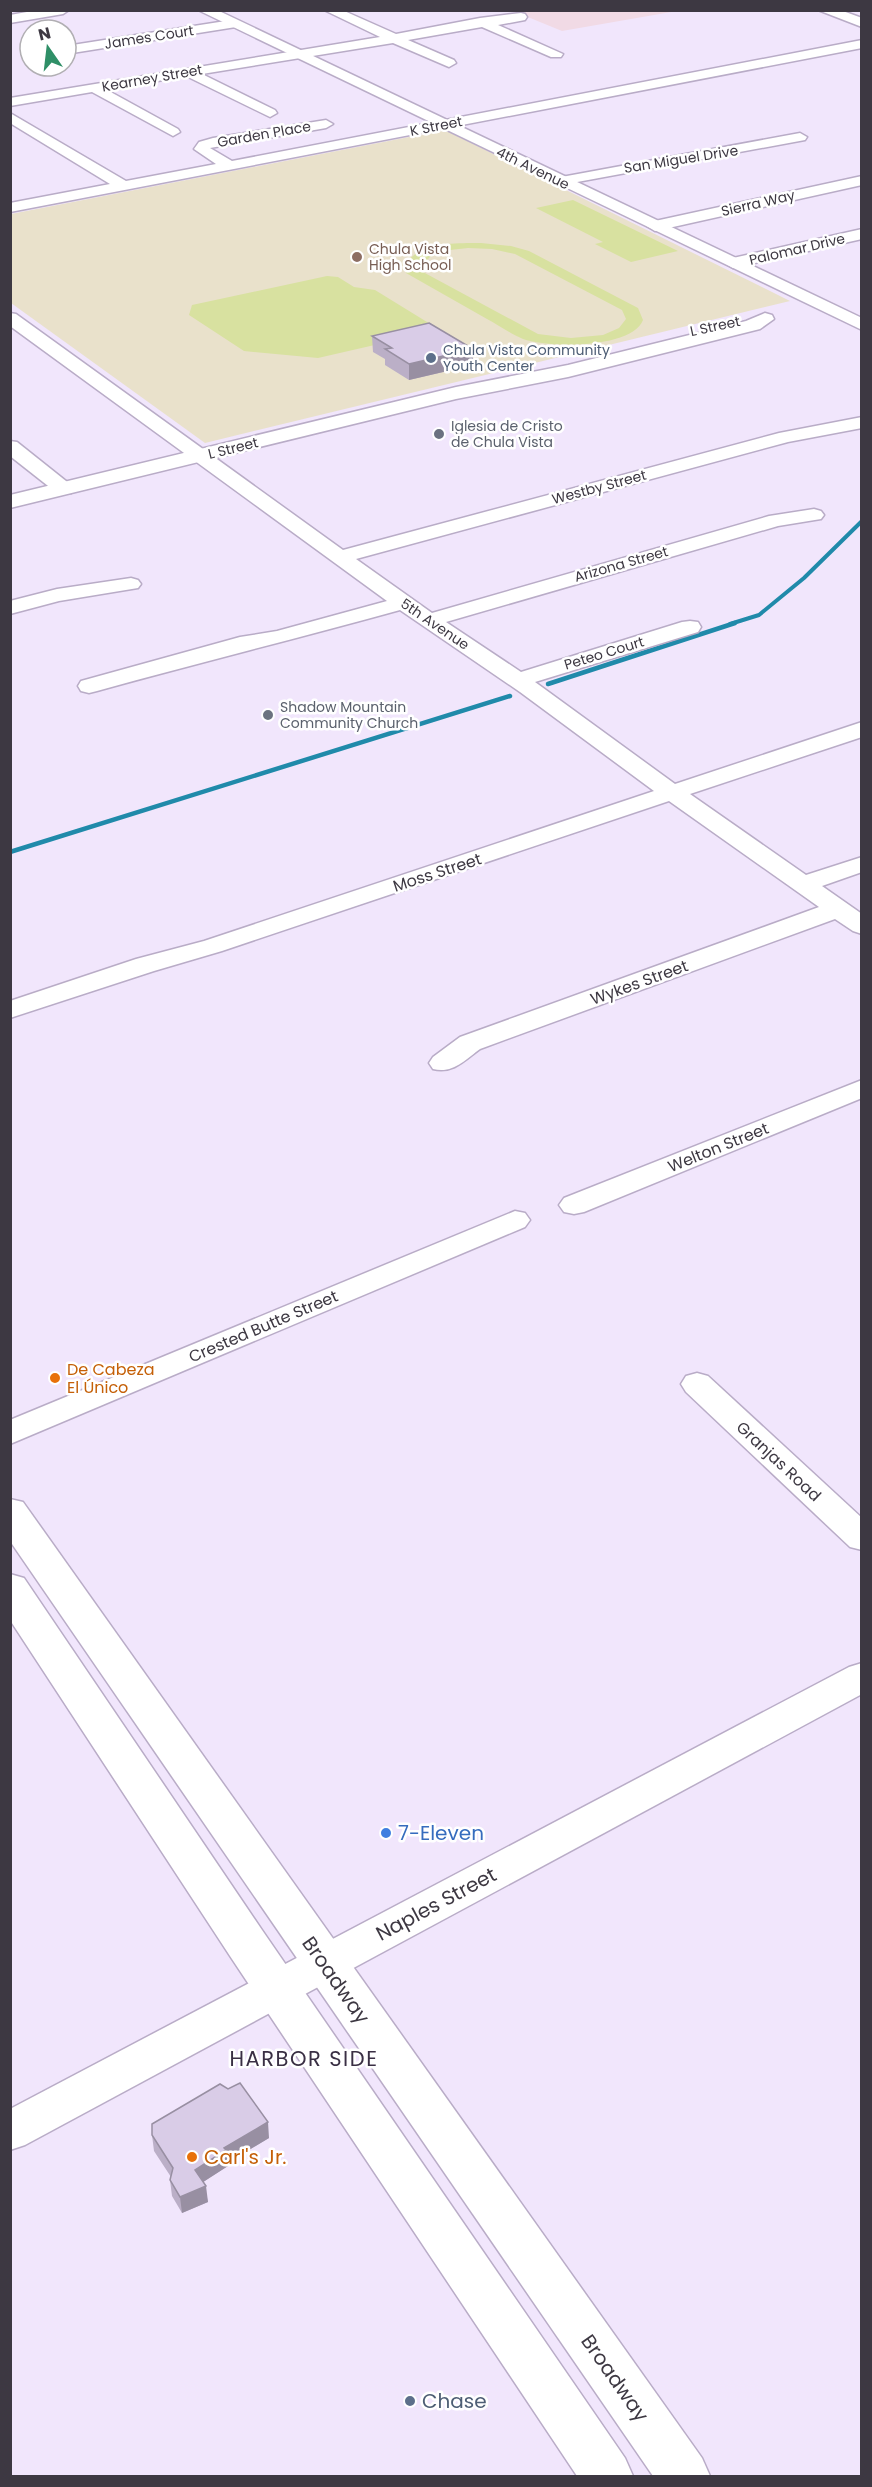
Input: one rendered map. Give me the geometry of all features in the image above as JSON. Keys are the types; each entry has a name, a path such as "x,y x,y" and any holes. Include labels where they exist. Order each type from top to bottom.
{"main road":[{"name":"4th Avenue","path":"205,10 861,325"},
{"path":"825,10 861,23"},
{"name":"L Street","path":"10,502 456,393 484,382 728,322 765,319 852,297"},
{"name":"Broadway","path":"10,1512 684,2476"},
{"path":"10,1588 607,2476"}],"street":[{"path":"10,19 63,10"},
{"path":"330,10 448,63"},
{"path":"456,12 556,54"},
{"name":"Kearney Street","path":"10,102 521,17"},
{"name":"James Court","path":"78,48 232,24"},
{"name":"K Street","path":"11,207 861,44"},
{"path":"188,72 270,113"},
{"path":"94,88 173,132"},
{"path":"10,117 123,186"},
{"name":"Garden Place","path":"231,166 201,150 204,145 326,124"},
{"name":"San Miguel Drive","path":"561,182 620,169 723,153 800,137"},
{"name":"Sierra Way","path":"655,226 861,180"},
{"name":"Palomar Drive","path":"734,263 861,234"},
{"name":"5th Avenue","path":"10,318 202,455 403,603 518,680 672,793 861,926"},
{"path":"10,338 32,334"},
{"name":"Westby Street","path":"339,557 786,437 861,422"},
{"path":"10,446 64,489"},
{"name":"Arizona Street","path":"430,620 776,520 814,515"},
{"path":"10,608 57,595 131,584"},
{"path":"89,686 248,642 279,637 403,603"},
{"name":"Peteo Court","path":"518,680 690,627"},
{"name":"Moss Street","path":"10,1010 145,965 213,946 861,729"},
{"path":"801,885 861,864"},
{"name":"Wykes Street","path":"443,1063 470,1043 838,909"},
{"name":"Welton Street","path":"574,1205 861,1088"},
{"name":"Crested Butte Street","path":"10,1433 515,1220"},
{"name":"Granjas Road","path":"697,1384 861,1538"},
{"name":"Naples Street","path":"10,2131 861,1677"}],"shaded area":[{"path":"513,11 677,11 562,31"},
{"name":"Chula Vista High School","path":"445,130 790,301 205,443 11,303 11,214"}],"green space":[{"path":"573,200 678,251 631,262 595,244 603,242 536,208"},
{"path":"481,243 511,246 529,251 638,308 643,320 636,330 607,341 569,345 535,342 514,335 406,273 407,262 414,255 431,247","holes":["468,248 492,249 515,254 622,310 626,319 619,328 603,335 571,338 538,334 423,272 428,259 439,252"]},
{"path":"327,276 338,277 354,287 375,290 440,330 318,358 244,351 189,315 192,305"}],"building":[{"path":"429,323 473,349 409,364 385,349 392,348 372,336"},
{"name":"Carl's Jr.","path":"240,2083 268,2122 224,2148 226,2150 195,2170 206,2186 180,2197 170,2180 173,2168 152,2135 152,2124 220,2084 228,2089"}],"waterway":[{"path":"730,624 759,615 804,578 862,521"},
{"path":"548,684 735,623"},
{"path":"10,852 510,696"}],"place":[{"name":"Chula Vista High School","path":"357,257"},
{"name":"Chula Vista Community Youth Center","path":"431,358"},
{"name":"Iglesia de Cristo de Chula Vista","path":"439,434"},
{"name":"Shadow Mountain Community Church","path":"268,715"},
{"name":"De Cabeza El Único","path":"55,1378"},
{"name":"7-Eleven","path":"386,1833"},
{"name":"Carl's Jr.","path":"192,2157"},
{"name":"Chase","path":"410,2401"}],"district":[{"name":"HARBOR SIDE","path":"304,2059"}]}
